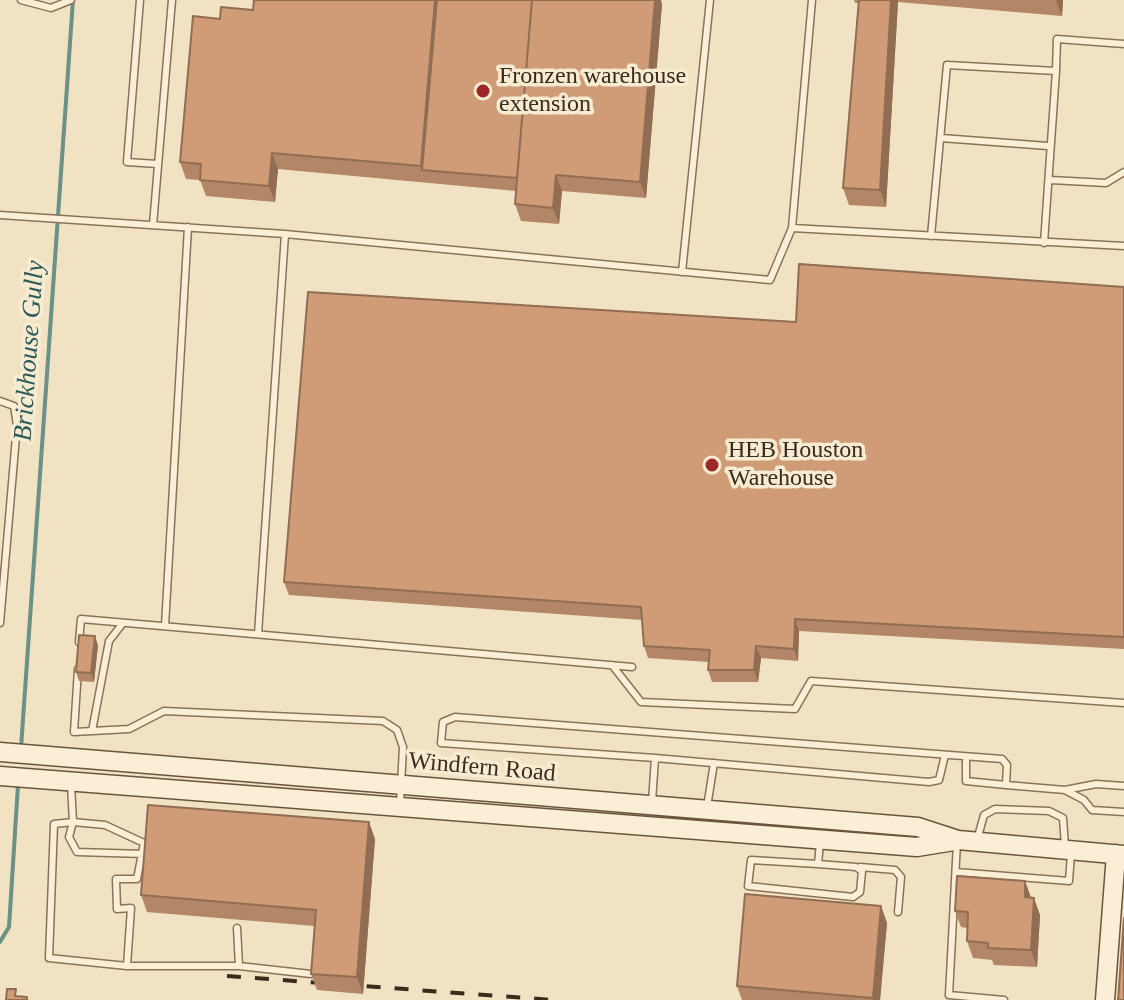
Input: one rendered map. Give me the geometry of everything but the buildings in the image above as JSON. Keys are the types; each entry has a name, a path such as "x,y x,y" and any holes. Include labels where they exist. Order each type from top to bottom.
{"street":[{"name":"Windfern Road","path":"2,753 918,827 958,840 1120,854"},
{"name":"Windfern Road","path":"1,776 917,847 958,840"},
{"path":"1105,1000 1120,854"}],"lane":[{"path":"21,0 37,6 62,6 71,0"},
{"path":"140,0 127,162 157,164"},
{"path":"153,225 172,0"},
{"path":"682,272 710,0"},
{"path":"0,215 285,234 770,280 792,228 812,0"},
{"path":"1044,243 1051,180 1048,146 1057,39 1124,44"},
{"path":"931,236 947,65 1056,71"},
{"path":"941,138 1048,146"},
{"path":"1051,180 1106,183 1124,172"},
{"path":"165,626 188,227"},
{"path":"792,228 1124,246"},
{"path":"258,634 285,234"},
{"path":"0,401 14,406 17,425 0,623"},
{"path":"79,646 81,619 632,667"},
{"path":"92,731 109,641 123,623"},
{"path":"78,660 74,732 129,729 164,711 383,721 397,730 403,747 400,807"},
{"path":"612,665 641,702 795,709 811,681 1124,703"},
{"path":"945,755 939,780 441,743 443,722 455,717 1002,759 1007,765 1006,785"},
{"path":"966,757 966,781 1065,790 1096,784 1124,786"},
{"path":"651,805 655,758"},
{"path":"704,830 714,763"},
{"path":"71,781 73,822 69,837 77,852 144,854"},
{"path":"1065,790 1084,800 1092,810 1124,812"},
{"path":"956,872 1069,881 1063,818 1049,811 995,809 984,815 977,842"},
{"path":"127,966 131,908 117,909 116,879 137,879 144,843 105,825 54,824 49,958 127,966 239,966 311,974"},
{"path":"818,864 820,839"},
{"path":"958,840 949,995 1004,1000"},
{"path":"856,867 862,871 860,892 853,897 748,886 751,860 818,864 895,870 901,877 898,912"},
{"path":"237,928 239,966"}],"waterway":[{"name":"Brickhouse Gully","path":"21,748 73,0"},
{"name":"Brickhouse Gully","path":"0,942 9,927 18,785"}],"railway":[{"path":"227,976 553,1000"}],"place":[{"name":"Fronzen warehouse extension","path":"483,91"},
{"name":"HEB Houston Warehouse","path":"712,465"}]}
